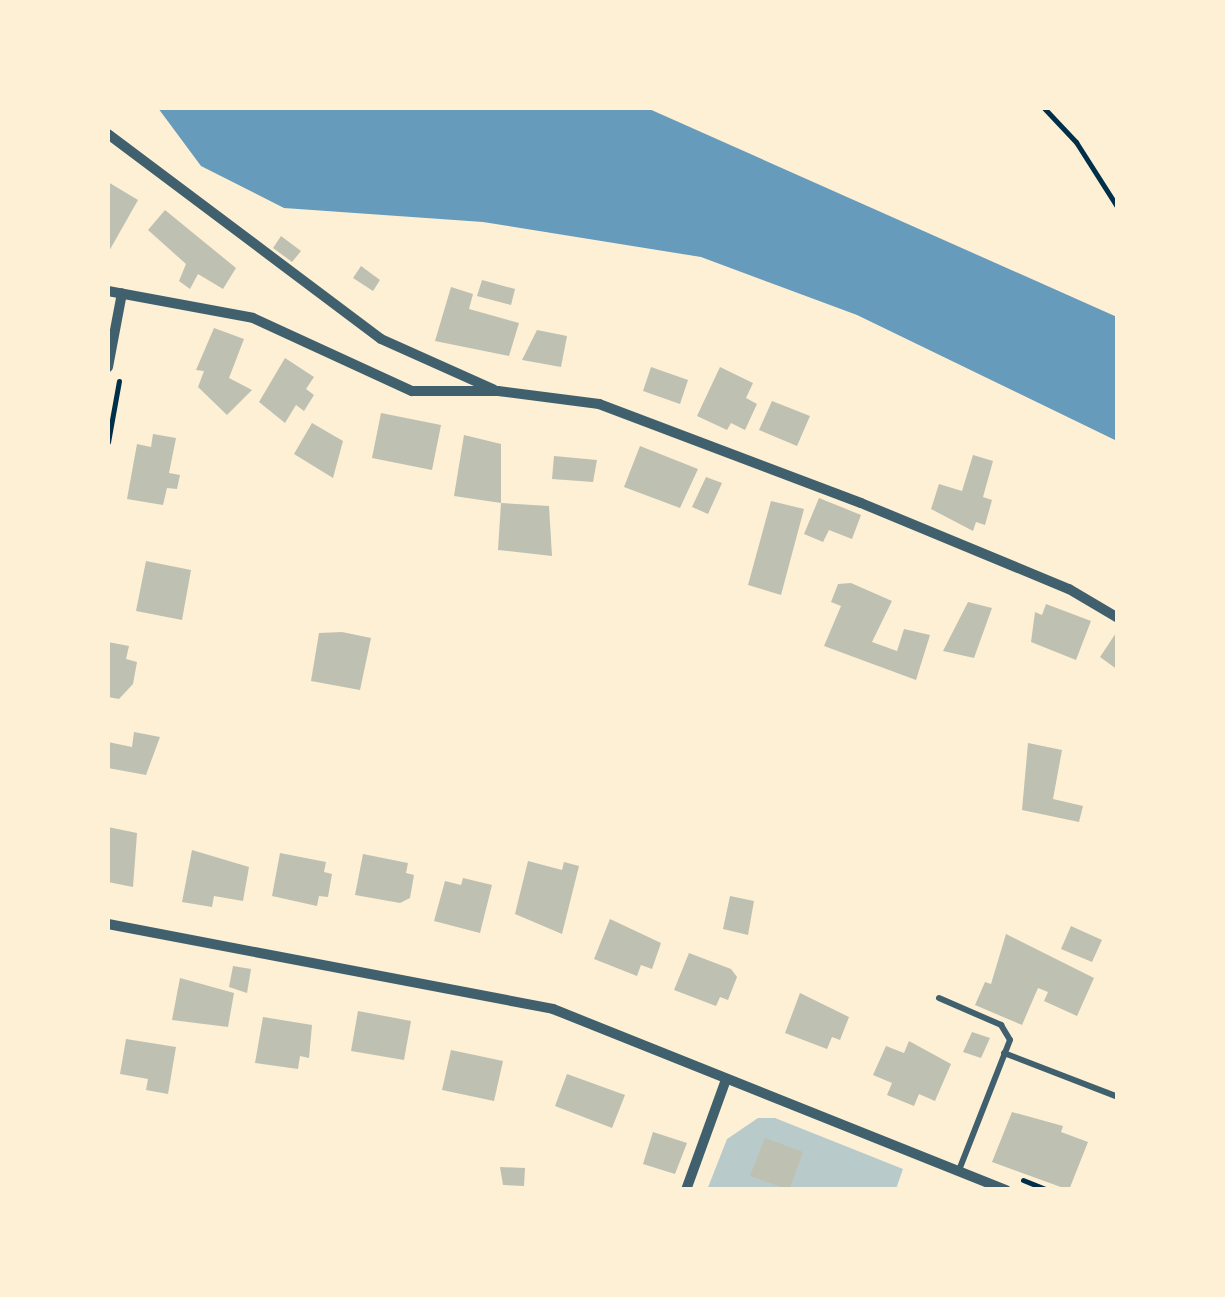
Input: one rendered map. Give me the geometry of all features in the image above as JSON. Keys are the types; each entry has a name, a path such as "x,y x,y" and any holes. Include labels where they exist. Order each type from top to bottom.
{"street":[{"path":"108,134 381,339 498,391"},
{"path":"108,291 253,318 412,391 498,391 599,404 861,503 1069,589 1118,618"},
{"path":"108,367 122,293"},
{"path":"108,924 553,1009 725,1082 1006,1190"},
{"path":"686,1190 725,1082"}],"lane":[{"path":"939,998 1001,1025 1010,1040 958,1171"},
{"path":"1004,1053 1118,1098"}],"path":[{"path":"1044,108 1076,142 1118,208"}],"shaded area":[{"path":"758,1118 775,1118 903,1169 896,1189 707,1190 727,1139"}],"water":[{"path":"158,108 647,108 1117,317 1117,441 857,315 701,257 483,222 284,208 201,166"}],"building":[{"path":"108,182 138,200 108,253"},
{"path":"165,210 236,268 223,289 198,274 190,289 179,281 186,264 148,230"},
{"path":"281,236 301,251 292,262 273,248"},
{"path":"361,266 380,280 373,291 353,278"},
{"path":"482,280 515,289 511,305 477,296"},
{"path":"451,287 473,294 469,309 519,323 509,356 435,341"},
{"path":"214,328 244,339 229,378 252,390 227,415 198,387 204,371 196,370"},
{"path":"537,330 567,336 561,367 522,360"},
{"path":"285,358 314,377 306,389 314,395 304,411 296,405 285,423 259,402"},
{"path":"651,367 688,380 680,404 643,391"},
{"path":"720,367 753,383 746,398 757,404 745,430 731,423 727,430 697,416"},
{"path":"772,401 810,416 797,446 759,430"},
{"path":"381,413 441,425 432,470 372,458"},
{"path":"312,423 343,441 333,478 294,454"},
{"path":"153,434 176,438 169,473 180,475 177,489 167,488 163,505 127,499 137,444 151,447"},
{"path":"464,435 501,444 501,503 454,496"},
{"path":"640,446 698,469 680,508 624,487"},
{"path":"973,455 993,461 983,497 992,500 985,525 976,522 973,531 931,509 939,484 962,491"},
{"path":"554,456 597,460 593,482 552,479"},
{"path":"706,477 722,483 708,514 692,507"},
{"path":"819,498 861,515 852,539 829,530 823,542 804,534"},
{"path":"771,501 804,509 781,595 748,585"},
{"path":"501,503 549,506 552,556 498,550"},
{"path":"146,561 191,570 182,620 136,611"},
{"path":"851,583 892,601 872,642 897,651 904,629 930,635 916,680 824,646 841,606 831,602 838,584"},
{"path":"968,602 992,608 974,658 943,651"},
{"path":"1046,604 1091,621 1076,660 1031,642 1035,612 1042,615"},
{"path":"1118,630 1118,670 1100,657"},
{"path":"342,632 371,638 360,690 311,681 319,633"},
{"path":"108,642 129,646 126,659 137,662 133,684 119,699 108,697"},
{"path":"134,732 160,737 146,775 108,768 108,742 132,747"},
{"path":"1028,743 1062,750 1053,799 1083,806 1079,822 1022,810"},
{"path":"108,827 137,833 133,887 108,882"},
{"path":"192,850 249,867 243,901 214,896 212,907 182,902"},
{"path":"280,853 326,862 324,872 332,874 328,897 319,896 317,906 272,896"},
{"path":"363,854 408,863 406,873 414,875 410,898 400,903 355,895"},
{"path":"528,861 562,870 564,862 579,866 562,934 515,914"},
{"path":"463,878 492,885 480,933 434,921 445,881 461,885"},
{"path":"730,896 754,901 748,935 723,929"},
{"path":"610,919 661,943 652,969 641,965 637,976 594,959"},
{"path":"1071,926 1102,940 1092,962 1061,949"},
{"path":"1006,934 1094,978 1077,1016 1044,1001 1048,992 1038,988 1022,1025 975,1005 985,982 991,984"},
{"path":"689,953 731,969 737,977 728,1000 720,997 716,1006 674,990"},
{"path":"233,966 251,969 247,993 229,987"},
{"path":"180,978 234,993 228,1027 172,1020"},
{"path":"800,993 849,1017 840,1040 832,1037 827,1049 785,1033"},
{"path":"358,1011 411,1021 404,1060 351,1051"},
{"path":"263,1017 312,1025 309,1058 300,1056 298,1069 255,1063"},
{"path":"972,1032 990,1038 981,1058 963,1052"},
{"path":"126,1039 176,1047 168,1094 146,1090 148,1079 120,1074"},
{"path":"909,1041 951,1064 935,1101 919,1094 914,1106 887,1095 892,1083 873,1075 886,1046 904,1053"},
{"path":"451,1050 503,1061 494,1101 442,1090"},
{"path":"567,1074 625,1095 612,1128 555,1106"},
{"path":"1012,1112 1063,1126 1061,1132 1088,1142 1069,1190 992,1162"},
{"path":"653,1132 687,1143 675,1174 643,1164"},
{"path":"765,1138 803,1152 789,1190 750,1176"},
{"path":"500,1167 525,1168 524,1186 503,1185"}]}
